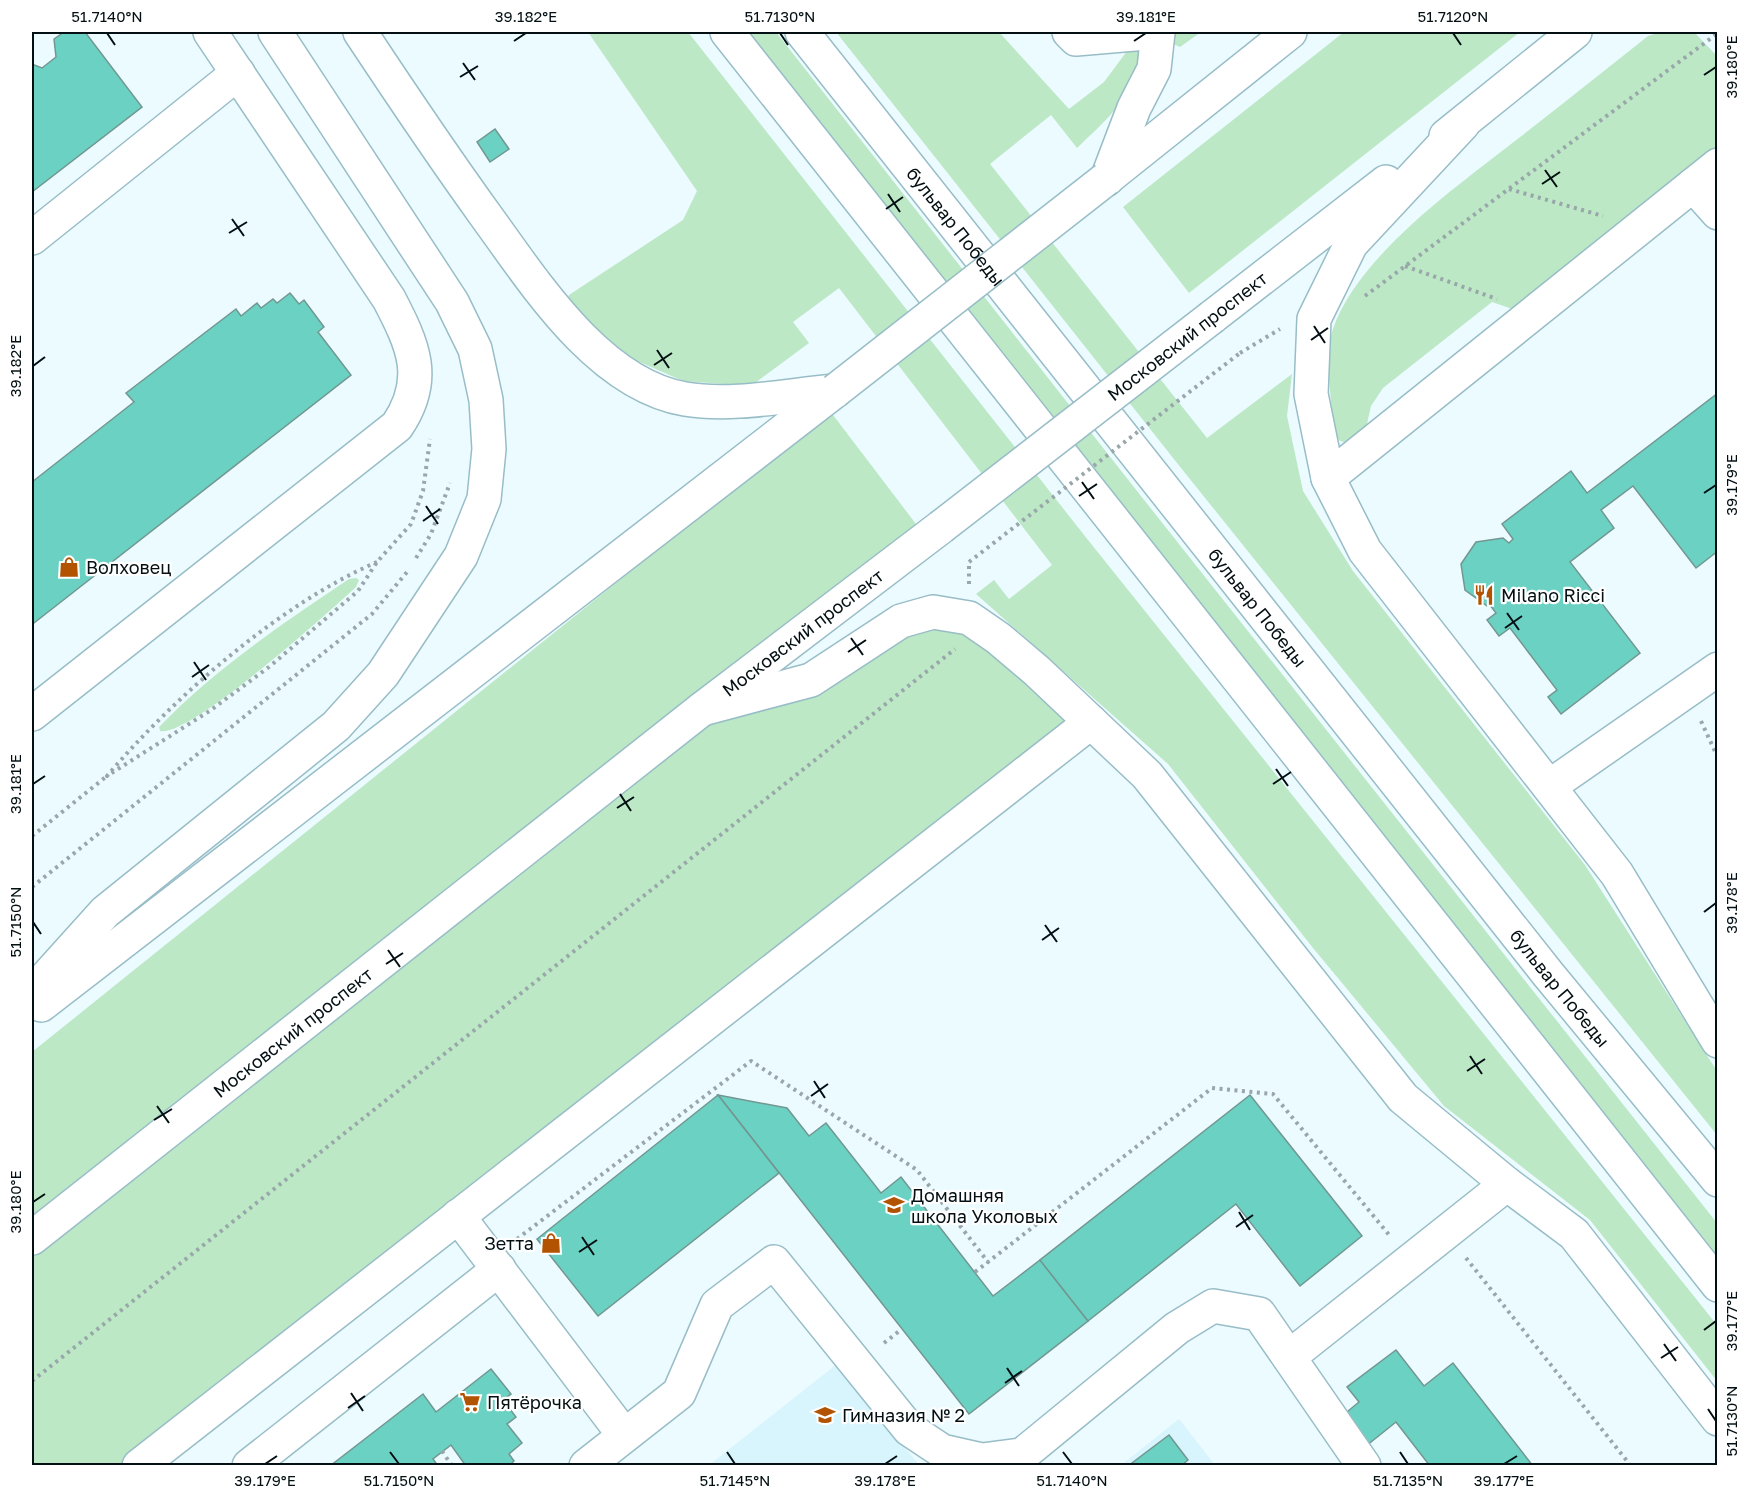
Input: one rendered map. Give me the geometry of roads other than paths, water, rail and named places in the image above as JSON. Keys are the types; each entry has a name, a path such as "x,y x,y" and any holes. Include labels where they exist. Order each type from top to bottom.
{"main road":[{"path":"32,713 397,426 408,407 415,386 416,364 389,299 210,32"},
{"path":"32,993 105,912 336,726 383,674 424,614 460,556 484,499 489,449 486,400 474,349 452,302 275,32"},
{"path":"360,32 430,139 556,313 601,356 648,388 685,399 729,400 835,391"},
{"path":"727,32 1718,1286"},
{"name":"бульвар Победы","path":"802,32 1533,955 1718,1180"},
{"path":"1070,32 1076,39 1158,32 1154,69 1134,108 1106,179"},
{"path":"32,1012 835,391 1290,32"},
{"name":"Московский проспект","path":"32,1238 702,709 1463,123 1575,32"},
{"path":"32,238 238,74"},
{"path":"1463,123 1350,244 1314,320 1311,394 1328,478 1365,551 1617,874 1718,1041"},
{"path":"1328,478 1705,175 1718,213"},
{"path":"702,709 812,680 901,621 933,612 969,618 1037,670 1148,775 1403,1098 1507,1184 1574,1234 1718,1419"},
{"path":"1550,786 1718,669"},
{"path":"139,1466 1091,722"},
{"path":"1289,1357 1412,1262 1507,1184"},
{"path":"458,1216 624,1435"},
{"path":"586,1466 679,1393 717,1305 774,1262 909,1429 942,1451 982,1460 1022,1455 1178,1328 1213,1306 1259,1314 1364,1466"},
{"path":"249,1466 495,1264"}],"place":[{"name":"Волховец","path":"69,567"},
{"name":"Milano Ricci","path":"1484,595"},
{"name":"Домашняя школа Уколовых","path":"894,1205"},
{"name":"Зетта","path":"551,1243"},
{"name":"Пятёрочка","path":"470,1402"},
{"name":"Гимназия № 2","path":"825,1415"}]}
